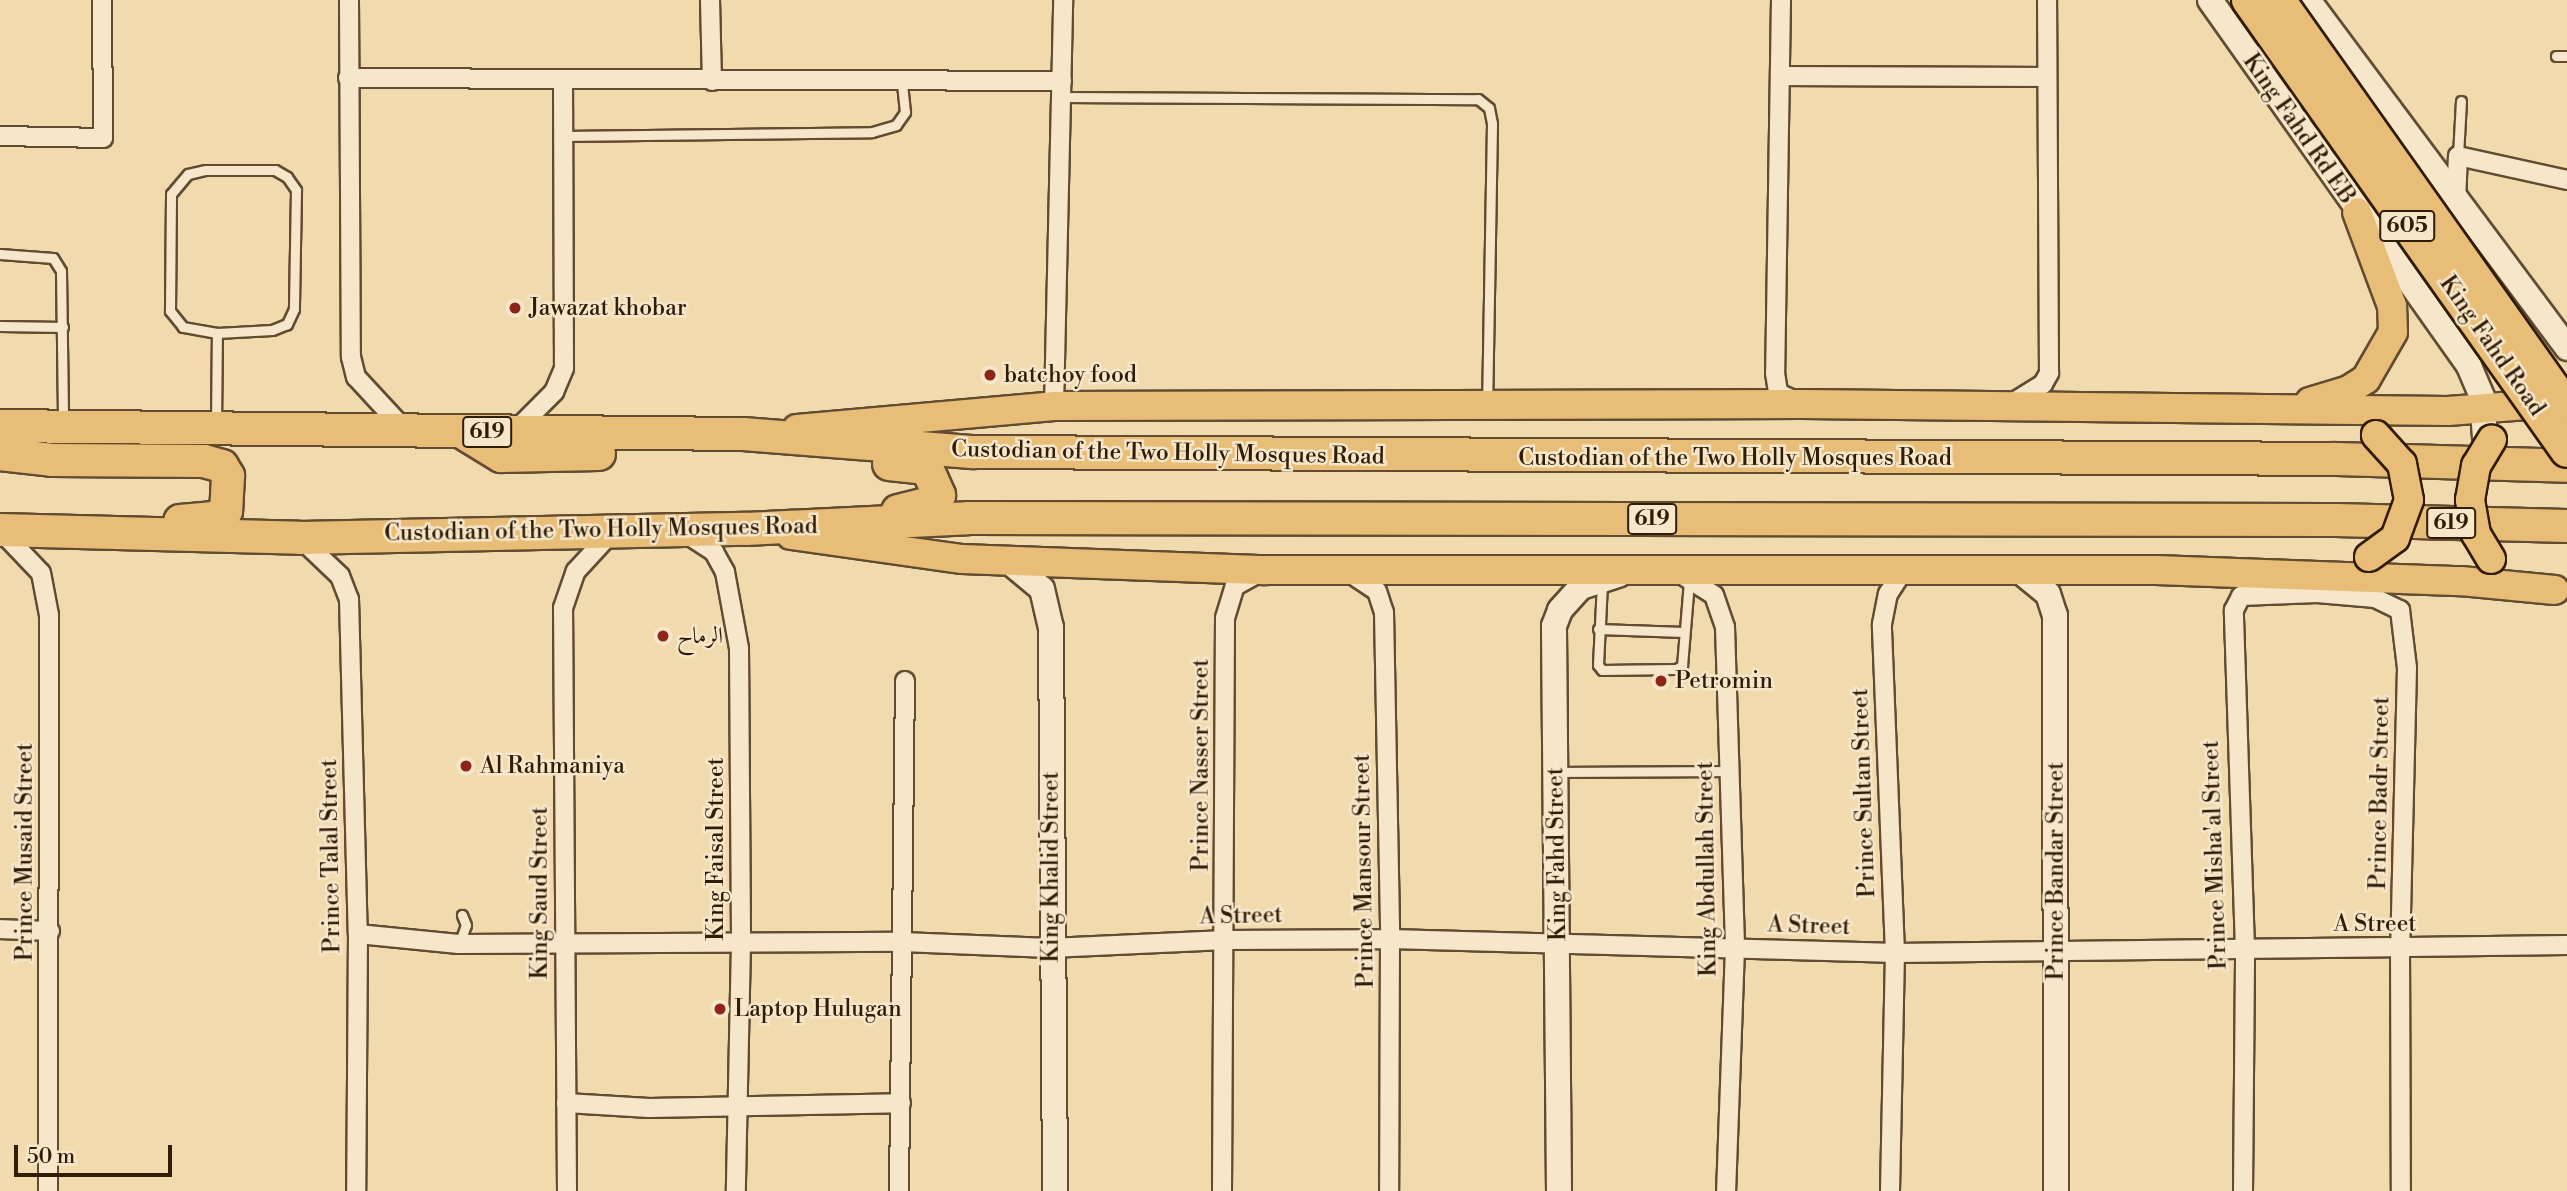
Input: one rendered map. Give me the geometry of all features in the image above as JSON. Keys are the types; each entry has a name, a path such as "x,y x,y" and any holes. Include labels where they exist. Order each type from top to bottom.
{"highway":[{"name":"King Fahd Road","path":"2248,0 2567,451"},
{"name":"King Fahd Road","path":"2279,0 2564,403"},
{"name":"Custodian of the Two Holly Mosques Road","path":"0,426 63,424 743,434 974,452 2336,459 2567,466"},
{"path":"459,431 501,456 834,456 927,468 939,495 929,503 902,510 855,513 821,525"},
{"path":"0,454 52,460 204,461 222,466 228,476 226,511 214,519 40,532"},
{"name":"Custodian of the Two Holly Mosques Road","path":"0,530 300,538 615,528 746,529 968,518 2336,520 2567,526"}],"main road":[{"path":"2259,410 2321,400 2347,391 2366,379 2384,354 2393,332 2392,306 2357,212"},
{"path":"743,434 1054,405 1803,404 2259,410 2484,409 2564,403"},
{"path":"2561,592 2504,571 2491,559 2476,534 2470,500 2476,466 2489,438 2520,417 2564,403"},
{"path":"2073,408 2180,422 2358,428 2375,435 2402,464 2409,500 2395,538 2368,557 2156,570"},
{"path":"746,529 962,559 1266,569 1602,575 1638,570 1684,573 1905,568 2156,570 2291,578 2461,581 2561,592"}],"street":[{"path":"0,136 103,138 102,0"},
{"path":"349,0 351,357 356,377 404,429"},
{"path":"710,0 712,81"},
{"path":"1054,405 1063,0"},
{"path":"1781,0 1782,76 1775,373 1778,393 1803,404"},
{"path":"2009,405 2043,384 2049,373 2046,76 2048,0"},
{"name":"King Fahd Rd EB","path":"2210,0 2357,212 2469,366 2484,409 2489,438"},
{"path":"2308,0 2456,203 2567,348"},
{"path":"1782,76 2046,76"},
{"path":"348,78 902,81 1061,89"},
{"path":"513,432 554,392 564,368 563,79"},
{"path":"2357,212 2421,286 2453,311 2468,312 2486,300 2497,281 2456,203 2458,156 2567,180"},
{"name":"King Saud Street","path":"567,1191 563,608 576,571 615,528"},
{"name":"King Faisal Street","path":"679,529 715,552 733,606 739,648 741,943 740,1105 736,1191"},
{"name":"Prince Musaid Street","path":"0,530 41,572 49,615 48,1191"},
{"name":"Prince Talal Street","path":"300,538 340,576 349,599 358,934 356,1191"},
{"name":"King Khalid Street","path":"1007,560 1042,589 1051,627 1050,948 1055,1191"},
{"name":"Prince Sultan Street","path":"1890,1191 1895,953 1882,624 1888,594 1905,568"},
{"name":"Prince Bandar Street","path":"2016,568 2048,594 2055,614 2056,1191"},
{"name":"Prince Nasser Street","path":"1222,1191 1226,940 1226,604 1235,586 1266,569"},
{"name":"Prince Mansour Street","path":"1344,570 1372,585 1384,612 1390,939 1389,1191"},
{"name":"King Abdullah Street","path":"1684,573 1714,595 1723,612 1735,948 1726,1191"},
{"name":"King Fahd Street","path":"1559,1191 1560,947 1554,626 1570,596 1602,575"},
{"name":"Prince Misha'al Street","path":"2243,1191 2245,948 2234,610 2241,596 2317,593"},
{"name":"Prince Badr Street","path":"2317,593 2389,600 2400,611 2407,667 2400,948 2402,1191"},
{"path":"899,1191 905,681"},
{"path":"0,929 50,931"},
{"name":"A Street","path":"358,934 459,944 902,942 1050,948 1226,940 1390,939 1560,947 1735,948 1895,953 2567,946"},
{"path":"566,1103 649,1108 901,1103"}],"lane":[{"path":"2556,56 2567,56"},
{"path":"563,136 872,132 896,125 905,112 902,81"},
{"path":"1061,89 1478,99 1489,108 1492,124 1487,404"},
{"path":"2458,156 2461,101"},
{"path":"206,170 275,170 287,177 296,190 294,309 287,324 272,330 217,333 183,327 170,311 171,194 188,174 206,170"},
{"path":"0,254 53,258 64,284 63,424"},
{"path":"0,326 63,327"},
{"path":"216,426 217,333"},
{"path":"1602,575 1597,658 1602,670 1676,669 1682,666 1684,573"},
{"path":"1598,629 1684,632"},
{"path":"1555,772 1730,771"},
{"path":"459,944 466,925 462,915"}],"place":[{"name":"Jawazat khobar","path":"515,308"},
{"name":"batchoy food","path":"990,375"},
{"name":"الرماح","path":"663,636"},
{"name":"Petromin","path":"1661,681"},
{"name":"Al Rahmaniya","path":"466,766"},
{"name":"Laptop Hulugan","path":"720,1009"}]}
